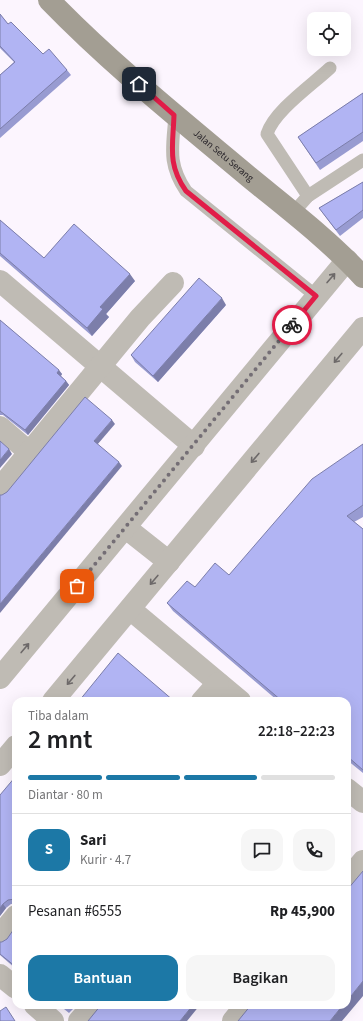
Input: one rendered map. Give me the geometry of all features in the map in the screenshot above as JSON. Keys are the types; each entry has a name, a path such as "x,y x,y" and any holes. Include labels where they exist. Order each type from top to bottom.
{"street":[{"name":"Jalan Setu Serang","path":"49,0 80,32 174,115 293,213 347,260 363,277"},
{"path":"0,678 347,260"},
{"path":"0,281 194,446"},
{"path":"0,488 140,318 173,283"},
{"path":"56,697 363,328"},
{"path":"0,428 29,452"},
{"path":"126,528 169,562"},
{"path":"130,609 235,697"},
{"path":"205,697 218,682"},
{"path":"0,765 12,751"},
{"path":"351,792 363,802"},
{"path":"351,875 363,861"},
{"path":"0,935 12,921"},
{"path":"40,1009 53,1021"},
{"path":"79,1021 90,1009"},
{"path":"232,1021 242,1009"}],"lane":[{"path":"308,196 267,134 270,125 284,109 330,68"},
{"path":"174,115 172,164 178,180 186,191 316,296"},
{"path":"293,213 308,196 363,160"}],"building":[{"path":"0,14 8,24 11,22 43,54 49,49 67,70 0,129 0,75 15,62 0,46"},
{"path":"363,93 363,132 316,163 298,137"},
{"path":"363,182 363,210 336,230 319,208"},
{"path":"0,220 44,258 74,224 130,274 100,307 103,309 87,328 0,253"},
{"path":"199,278 222,298 153,376 131,355"},
{"path":"0,320 59,370 57,373 66,381 25,430 0,411"},
{"path":"85,397 112,420 94,441 119,462 0,604 0,495 7,492"},
{"path":"0,441 9,449 0,460"},
{"path":"363,444 363,505 347,516 363,529 363,770 351,760 351,697 277,697 167,603 187,581 195,587 215,563 229,575 312,479"},
{"path":"118,653 169,697 82,697"},
{"path":"12,781 12,899 8,900 0,908 0,795"},
{"path":"363,871 363,981 351,996 351,885"},
{"path":"12,932 12,964 0,954 0,942 7,939"},
{"path":"6,1007 15,1021 0,1021 0,1011"},
{"path":"98,1009 190,1009 180,1021 88,1021"},
{"path":"248,1009 340,1009 330,1021 238,1021"}],"way so far":[{"path":"77,586 194,446 292,325"}],"route":[{"path":"139,84 174,115 172,164 178,180 186,191 316,296 292,325"}]}
